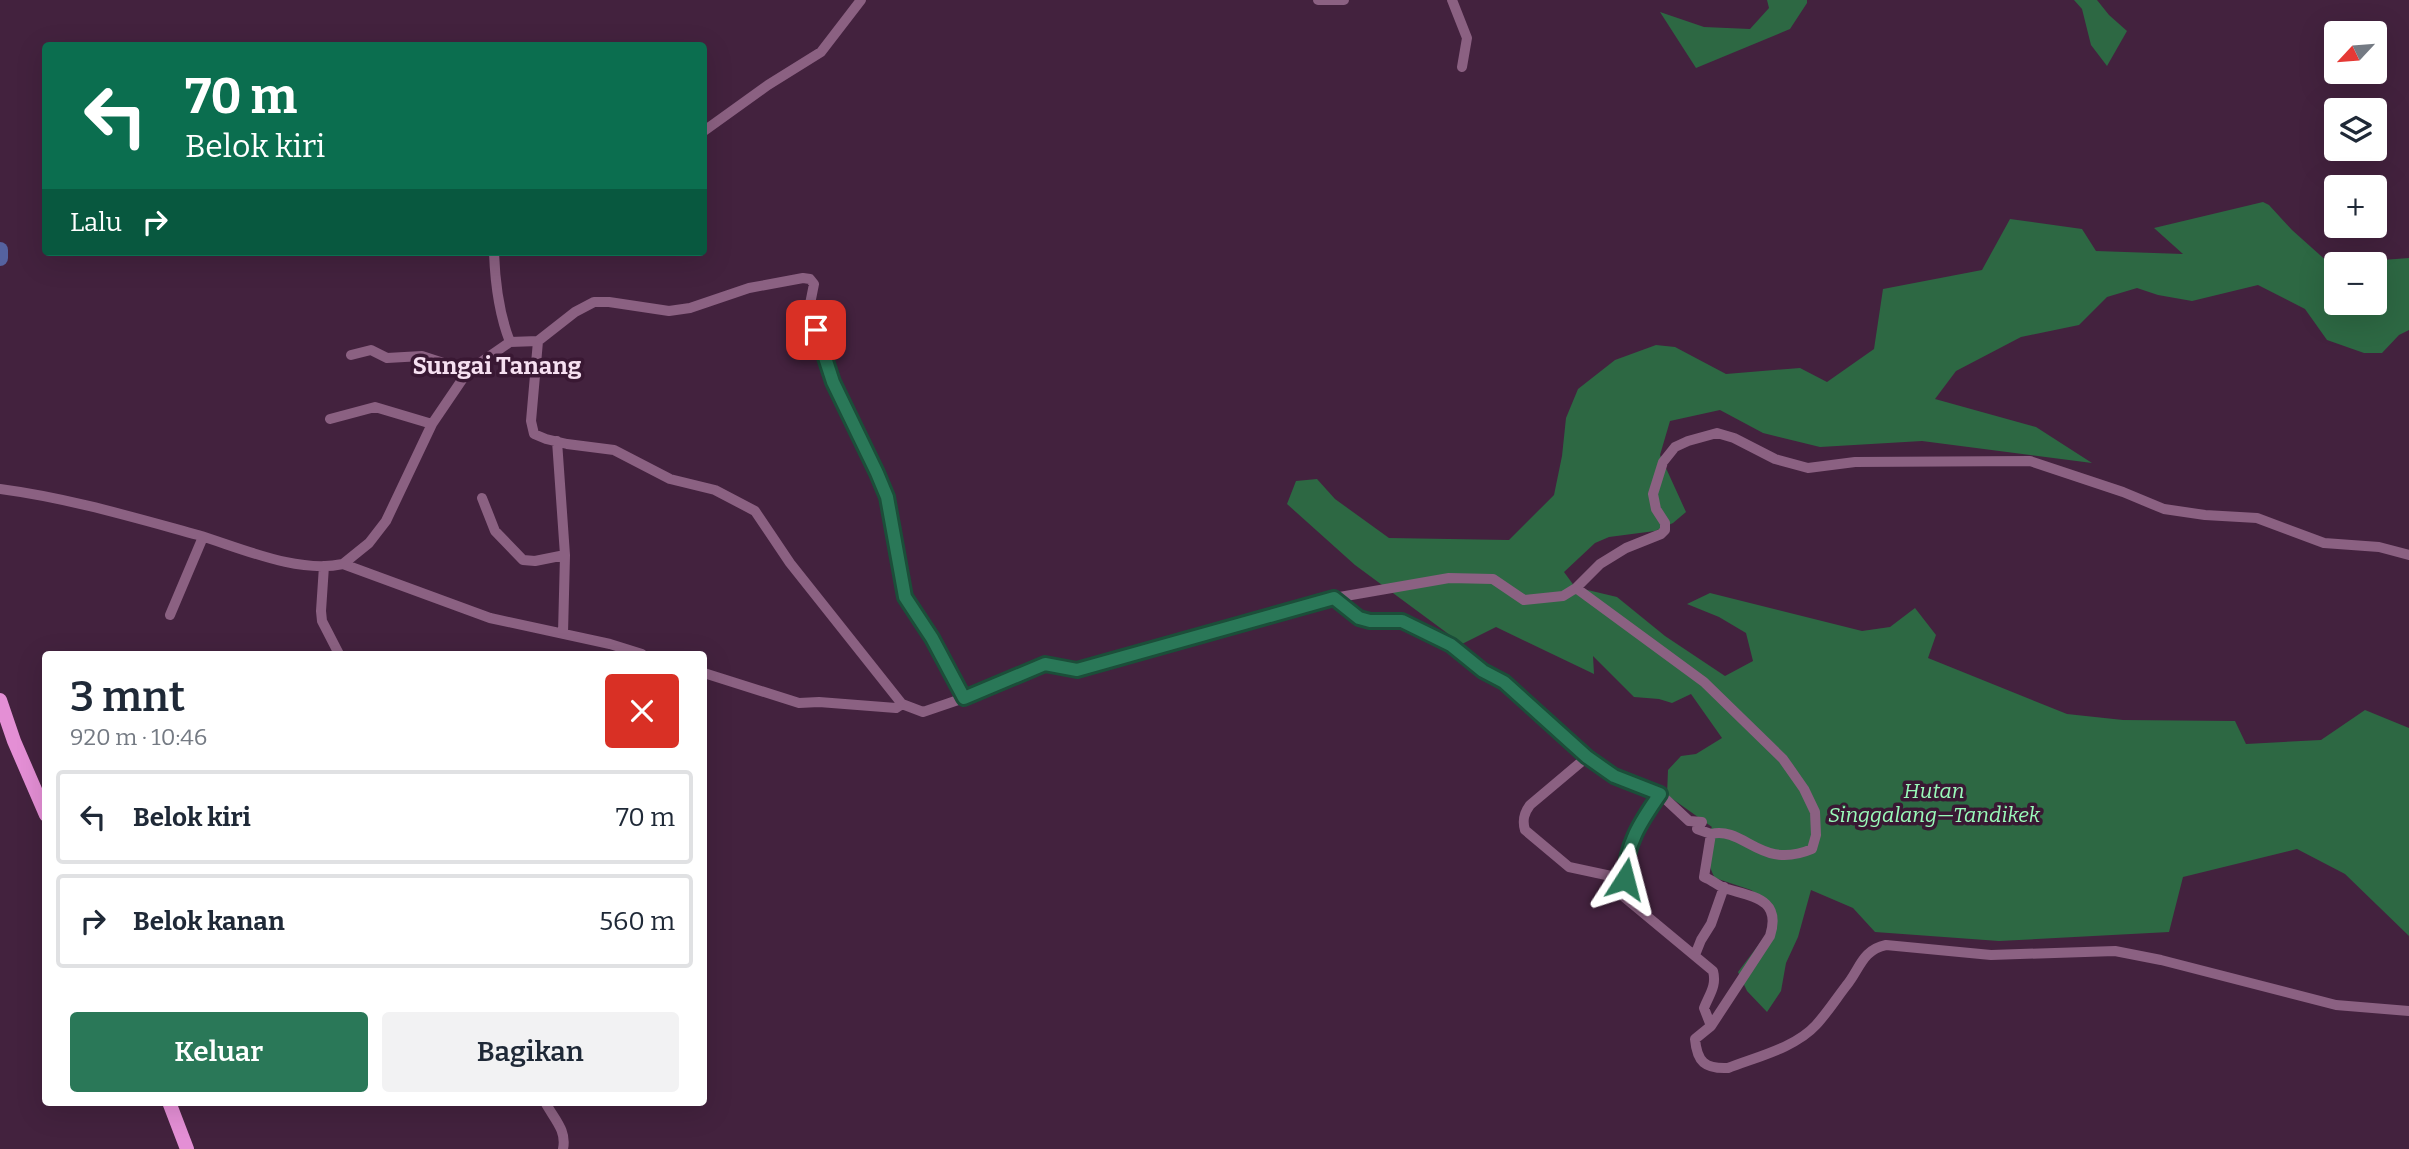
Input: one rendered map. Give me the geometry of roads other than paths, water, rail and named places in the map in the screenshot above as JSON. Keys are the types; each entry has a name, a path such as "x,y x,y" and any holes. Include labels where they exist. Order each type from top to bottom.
{"main road":[{"path":"0,700 14,741 42,806"},
{"path":"171,1106 187,1149"}],"street":[{"path":"707,129 768,85 821,52 861,0"},
{"path":"1318,0 1344,0"},
{"path":"1452,0 1467,38 1462,67"},
{"path":"494,256 500,307 510,342"},
{"path":"343,564 369,543 386,521 432,424 468,371 510,342 538,341 575,312 594,302 669,311 690,308 749,288 810,279 814,284 810,303 820,346 833,382 887,497 905,597 932,638 964,698"},
{"path":"538,341 531,429 539,436 557,441 614,450 670,479 715,490 755,511 794,568 902,704 923,712 1045,664 1077,670 1334,598 1449,578 1493,579 1524,600 1563,596 1576,588 1600,564 1626,548 1665,530 1665,523 1656,509 1653,494 1663,462 1675,447 1717,433 1734,438 1775,459 1808,468 1855,462 2030,461 2082,477 2164,509 2257,518 2324,543 2379,547 2409,555"},
{"path":"352,355 371,350 388,358 422,356 468,371"},
{"path":"330,419 375,407 432,424"},
{"path":"557,441 565,555 563,634"},
{"path":"0,489 50,495 203,537 273,560 324,566 343,564 490,618 632,651"},
{"path":"482,498 495,531 523,560 535,561 565,555"},
{"path":"170,615 203,537"},
{"path":"324,566 322,621 337,651"},
{"path":"1334,598 1359,618 1370,621 1402,621 1451,645 1483,671 1504,682 1587,757 1614,776 1660,794 1689,821 1702,822 1697,829 1734,837 1772,856 1796,856 1812,849 1816,835 1815,812 1804,789 1783,759 1704,682 1576,588"},
{"path":"707,674 799,703 896,708 902,704"},
{"path":"1587,757 1530,805 1523,823 1531,835 1569,867 1625,879"},
{"path":"1660,794 1636,829 1625,866 1624,897 1713,971 1715,980 1704,1008 1711,1026"},
{"path":"1711,834 1704,877 1760,899 1773,914 1770,936 1711,1026 1695,1039 1697,1053 1704,1063 1715,1069 1728,1068 1803,1036 1816,1025 1858,971 1863,956 1886,945 1991,955 2115,951 2161,960 2336,1005 2409,1011"},
{"path":"1695,955 1712,924 1724,887"},
{"path":"548,1106 561,1126 565,1139 563,1149"}],"waterway":[{"path":"0,250 0,258"}],"district":[{"name":"Sungai Tanang","path":"497,366"}],"park label":[{"name":"Hutan Singgalang—Tandikek","path":"1934,803"}]}
